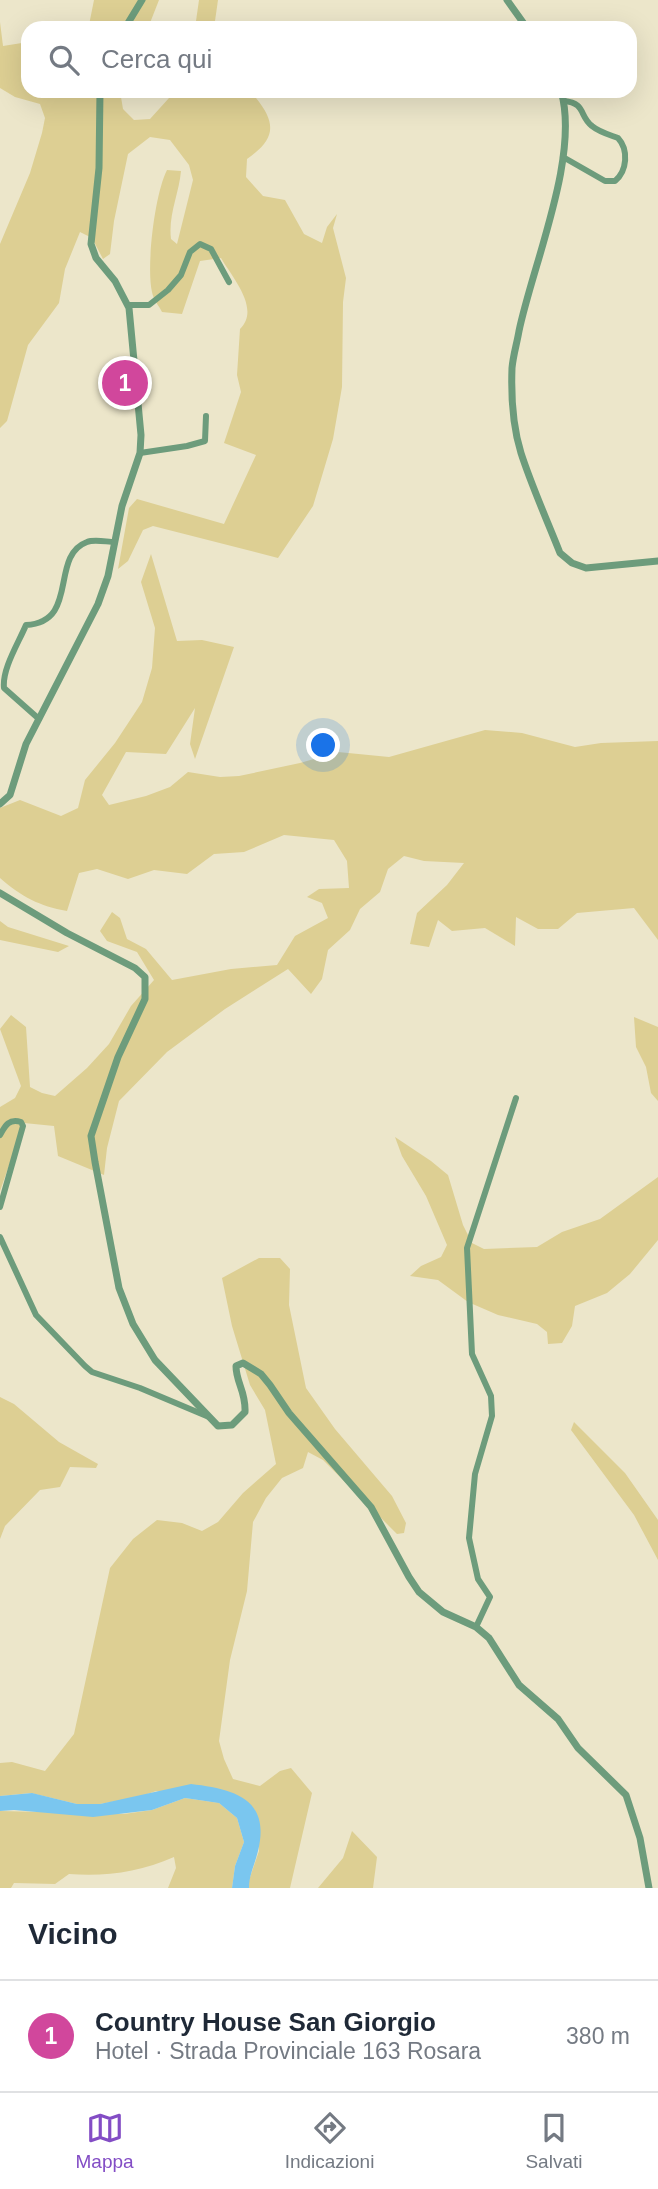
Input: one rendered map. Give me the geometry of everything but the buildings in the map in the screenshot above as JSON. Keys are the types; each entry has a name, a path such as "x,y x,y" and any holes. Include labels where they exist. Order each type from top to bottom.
{"street":[{"path":"129,21 142,0"},
{"path":"507,0 522,21"},
{"path":"0,804 10,795 26,744 98,604 108,576 122,506 140,453 133,333 128,305 115,281 96,258 91,244 99,168 100,98"},
{"path":"563,98 563,157 512,366 520,451 560,553 567,560 586,568 658,561"},
{"path":"563,157 605,181 615,181 620,177 626,153 618,138 590,125 574,102 564,101"},
{"path":"128,305 149,305 168,290 181,275 190,252 200,244 211,249 229,282"},
{"path":"140,453 205,441 206,416"},
{"path":"39,719 4,688 3,680 26,625 40,624 52,616 61,597 73,553 88,542 115,542"},
{"path":"0,893 67,933 135,968 145,977 145,999 118,1056 92,1136 119,1288 133,1324 155,1360 218,1426 232,1425 245,1412 243,1388 236,1366 243,1363 261,1374 296,1421 371,1507 419,1592 443,1612 476,1627 489,1638 519,1685 558,1719 578,1748 626,1796 640,1838 649,1888"},
{"path":"476,1627 490,1597 478,1579 469,1538 475,1474 492,1416 491,1396 472,1354 467,1248 516,1098"},
{"path":"0,1135 11,1121 21,1122 23,1126 0,1207"},
{"path":"0,1237 36,1315 85,1366 92,1372 140,1388 209,1417"}],"shaded area":[{"path":"94,0 159,0 151,21 90,21"},
{"path":"199,0 218,0 215,21 196,21"},
{"path":"0,22 3,46 21,43 21,98 121,98 123,109 134,120 150,119 169,98 256,98 268,116 270,132 263,145 247,159 246,177 263,196 285,200 304,234 322,243 327,227 337,214 333,228 346,278 343,302 342,387 333,439 313,506 278,558 153,526 143,530 128,561 118,569 129,508 137,499 224,524 256,455 224,443 241,392 237,375 240,329 246,321 247,312 243,293 232,274 221,258 200,261 182,314 162,312 153,295 150,280 151,248 155,212 163,181 167,170 181,171 170,230 171,239 177,244 193,180 189,165 170,140 150,137 128,154 110,254 103,259 92,238 80,232 65,269 59,303 28,345 7,421 0,428 0,244 30,173 45,118 40,104 15,97 0,88"},
{"path":"151,554 177,641 202,640 234,647 195,759 190,744 195,708 166,754 126,752 102,795 109,805 170,787 188,772 220,777 239,776 338,752 389,757 485,730 522,733 575,747 601,743 658,741 658,940 634,908 577,913 558,929 538,929 516,917 515,946 485,928 452,931 438,920 429,947 410,944 417,913 447,885 464,863 424,861 404,856 388,869 380,892 360,909 350,930 328,950 322,979 311,994 288,969 225,1009 167,1052 119,1101 107,1148 104,1175 58,1156 54,1126 24,1123 0,1191 0,1107 15,1098 21,1086 0,1029 11,1015 26,1027 30,1087 55,1096 109,1044 131,1006 154,980 137,952 107,941 100,931 112,912 120,918 127,939 146,949 172,980 231,969 277,965 295,936 328,918 322,903 307,897 319,889 349,888 347,861 334,840 284,835 244,852 214,854 187,874 154,870 128,879 97,869 79,873 67,911 31,900 0,878 0,808 20,800 61,816 78,808 85,780 115,743 142,702 152,668 155,628 141,582"},
{"path":"0,921 8,927 69,946 58,952 0,940"},
{"path":"634,1017 658,1027 658,1101 651,1093 646,1067 636,1047"},
{"path":"395,1137 448,1175 463,1225 472,1243 484,1249 537,1247 562,1232 600,1219 658,1177 658,1240 630,1274 607,1293 575,1306 572,1326 562,1343 548,1344 547,1332 537,1324 498,1315 468,1302 438,1280 410,1276 421,1266 441,1257 447,1245 426,1196 402,1156"},
{"path":"259,1258 280,1258 290,1269 289,1305 306,1388 335,1429 392,1496 406,1523 404,1533 397,1534 323,1460 308,1452 303,1468 282,1478 266,1498 253,1522 247,1591 230,1660 219,1741 233,1779 260,1786 280,1771 291,1768 312,1793 290,1888 249,1888 259,1851 255,1810 156,1791 100,1804 77,1804 31,1793 0,1796 0,1763 12,1762 45,1771 74,1734 110,1568 133,1539 157,1520 182,1523 202,1531 218,1522 243,1493 276,1464 265,1410 250,1385 232,1326 222,1278"},
{"path":"0,1397 14,1404 59,1442 98,1464 96,1468 70,1467 60,1487 40,1490 5,1526 0,1539"},
{"path":"574,1422 625,1473 658,1520 658,1560 634,1515 571,1430"},
{"path":"185,1798 219,1803 237,1818 244,1842 235,1866 232,1888 168,1888 176,1868 174,1857 122,1872 69,1874 55,1884 14,1883 11,1888 0,1888 0,1811 124,1814 152,1810"},
{"path":"352,1831 377,1857 373,1888 318,1888 343,1858"}],"water":[{"path":"191,1784 234,1793 254,1808 261,1833 249,1888 232,1888 235,1866 244,1842 237,1818 219,1803 185,1798 152,1810 93,1817 0,1811 0,1796 32,1793 77,1804 100,1804"}],"place":[{"name":"Country House San Giorgio","path":"125,383"}]}
